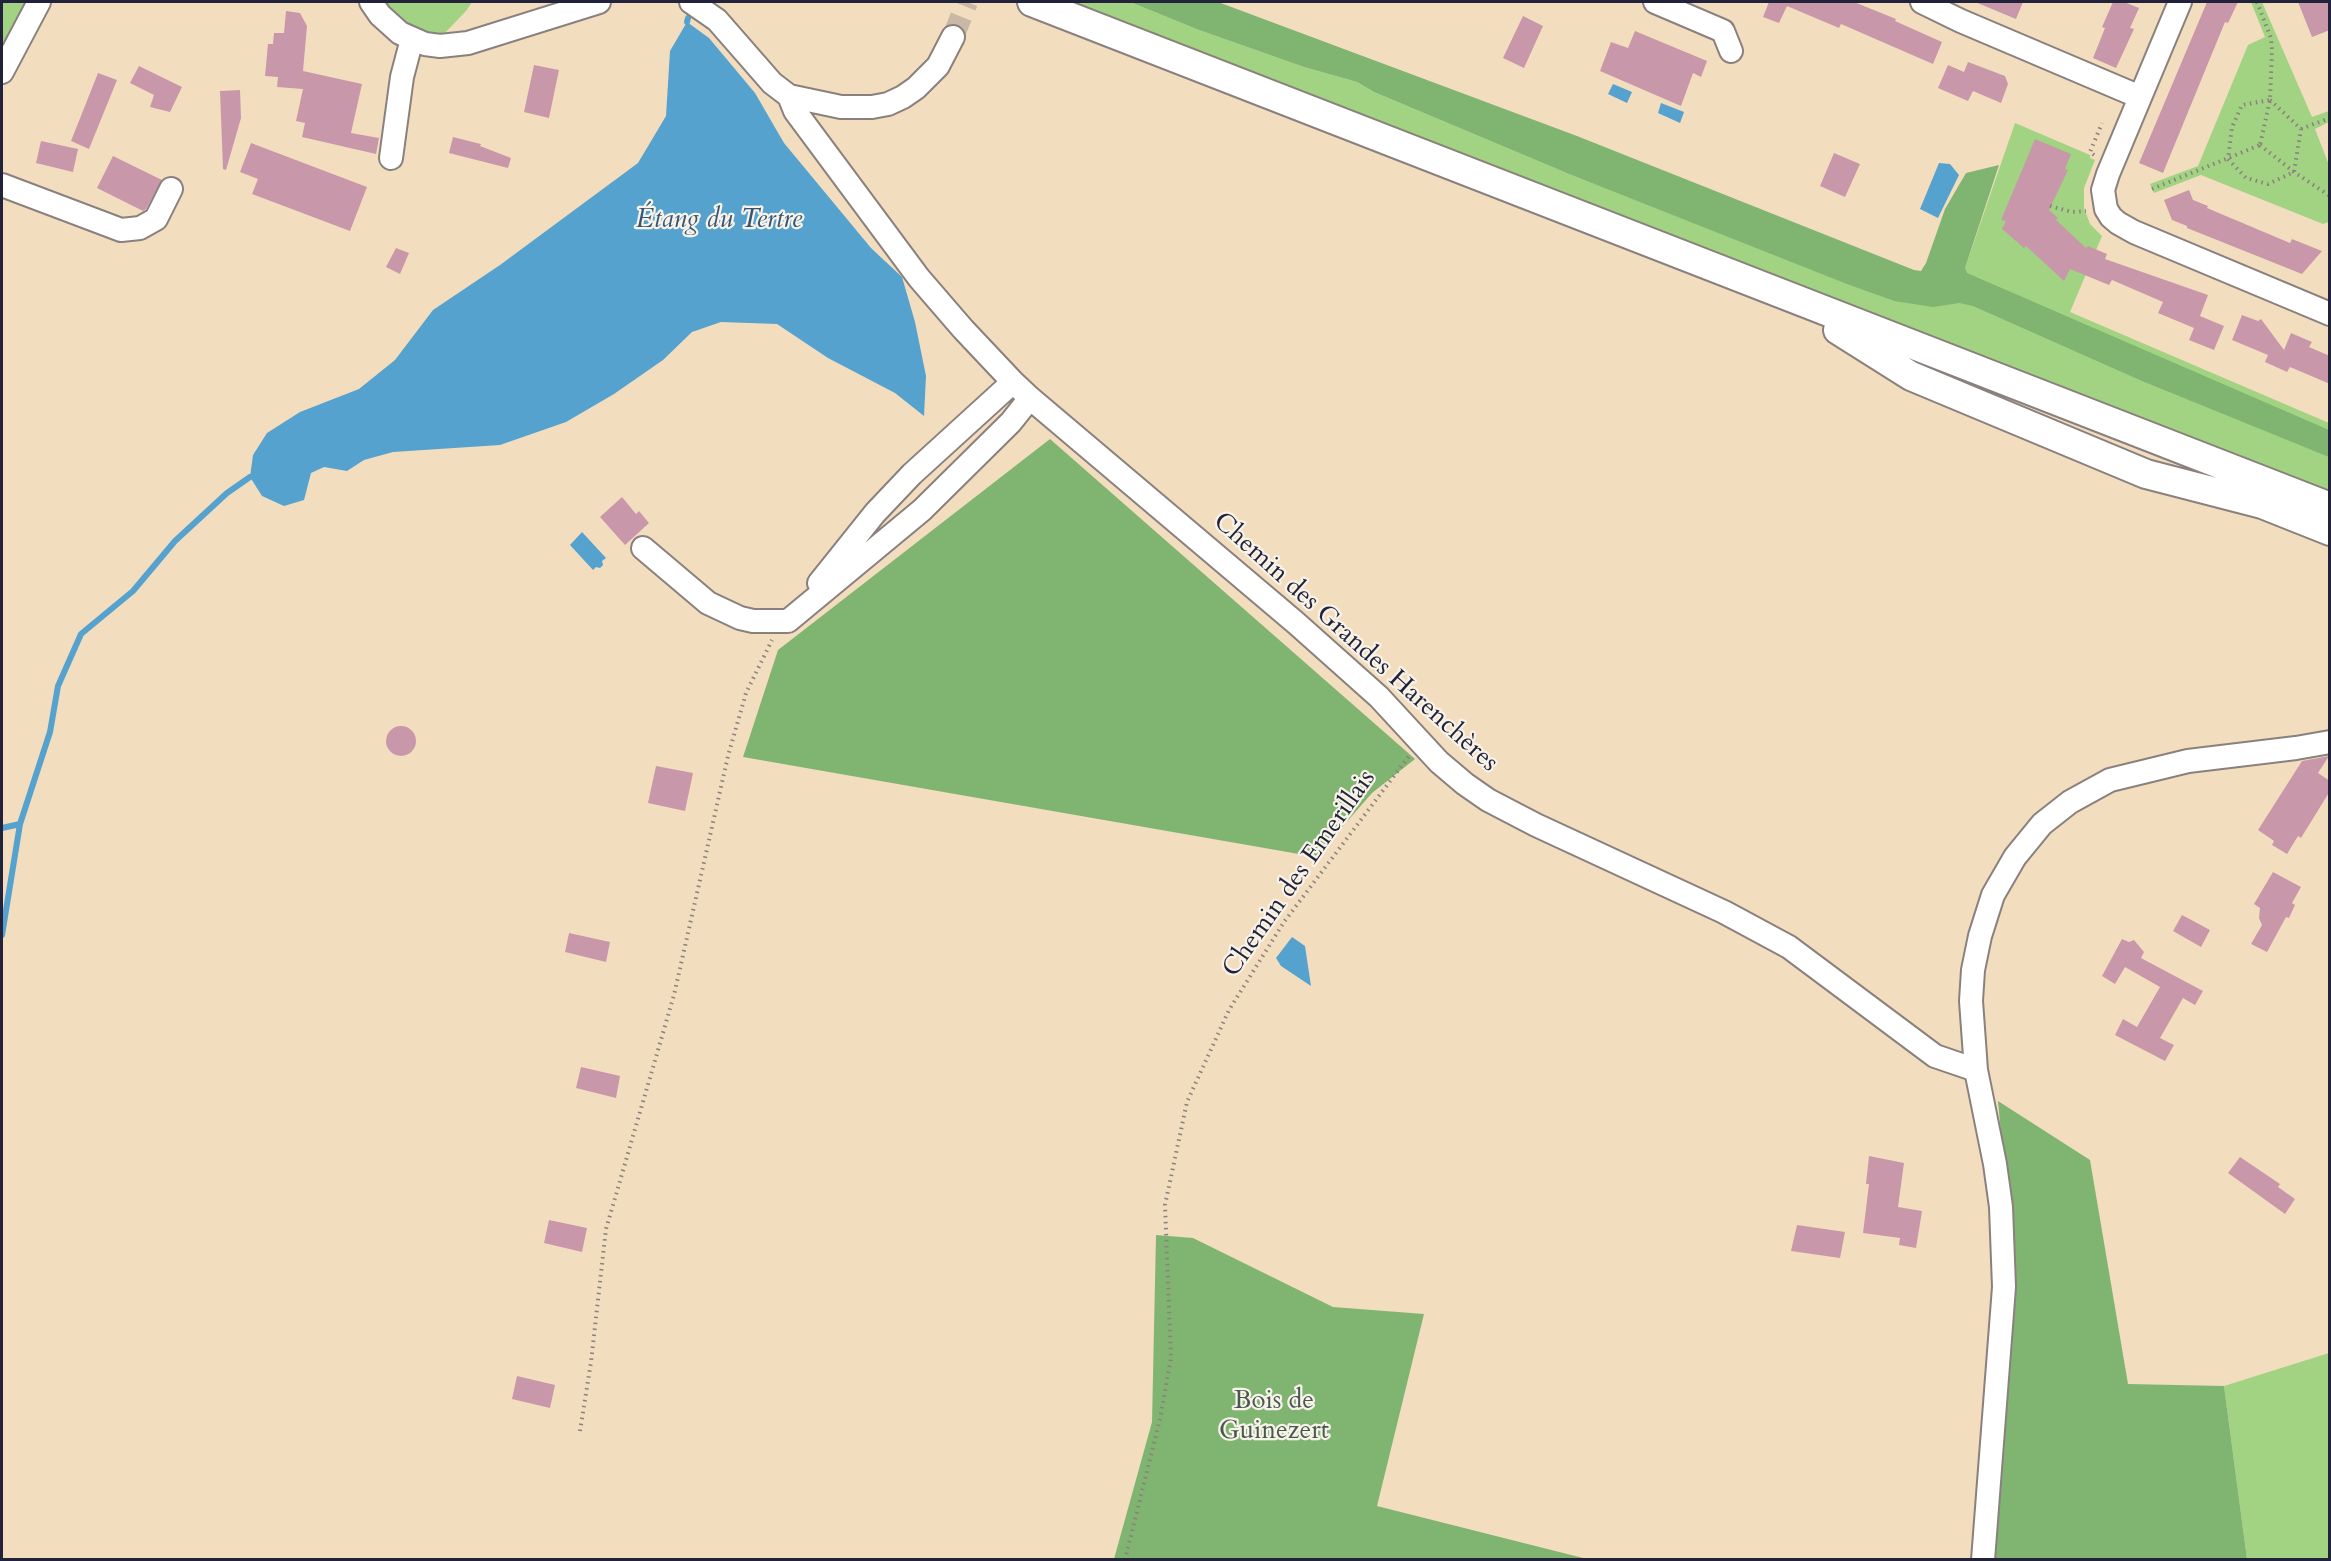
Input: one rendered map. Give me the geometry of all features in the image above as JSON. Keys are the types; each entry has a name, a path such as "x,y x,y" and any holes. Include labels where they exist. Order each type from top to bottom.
{"main road":[{"path":"1032,2 2330,507"},
{"path":"1783,295 1911,376 2146,474 2262,504 2330,531"}],"street":[{"path":"2,72 39,2"},
{"path":"371,2 389,24 412,39 440,46 468,43 599,2"},
{"path":"691,2 717,20 772,83 789,96 841,108 888,104 916,88 928,78 946,53 953,37"},
{"path":"1655,2 1724,31 1731,51"},
{"path":"2180,2 2103,190 2106,209 2111,217 2134,232 2330,314"},
{"path":"1930,3 1961,21 2140,97"},
{"path":"391,158 402,77 412,39"},
{"name":"Chemin des Grandes Harenchères","path":"789,96 795,111 919,278 1013,382 1296,623 1379,698 1421,740 1439,762 1465,784 1488,800 1536,825 1724,912 1789,946 1935,1056 1976,1070"},
{"path":"2,185 120,230 140,228 156,219 171,189"},
{"path":"788,621 875,513 905,482 1013,382"},
{"path":"643,548 708,603 740,618 753,621 788,621 922,510 1011,423 1030,398"},
{"path":"1983,1560 2004,1287 2001,1207 1995,1164 1976,1070 1971,1001 1973,970 1980,936 1993,895 2015,857 2042,824 2070,802 2110,780 2188,761 2286,750 2330,742"}],"path":[{"path":"2257,2 2271,38 2270,100 2260,145"},
{"path":"2270,100 2301,129"},
{"path":"2228,159 2232,127 2242,105 2270,100"},
{"path":"2301,129 2330,118"},
{"path":"2097,157 2090,152 2102,123"},
{"path":"2294,172 2301,129"},
{"path":"2152,189 2260,145"},
{"path":"2260,145 2294,172 2330,196"},
{"path":"2228,159 2246,178 2268,184 2294,172"},
{"path":"2050,206 2072,212 2092,210"},
{"path":"580,1431 591,1362 606,1229 674,994 728,756 746,693 770,642 788,621"},
{"name":"Chemin des Emerillais","path":"1125,1560 1160,1419 1171,1358 1164,1205 1187,1102 1229,1010 1284,922 1421,740"}],"green space":[{"path":"2,2 28,2 2,53"},
{"path":"380,2 472,2 443,35 434,37 417,34"},
{"path":"1069,2 1130,2 1199,30 1304,67 1357,82 1374,92 1569,174 1894,301 1965,268 2015,123 2090,155 2090,158 2095,160 2084,188 2084,208 2090,224 2102,236 2070,312 2329,423 2329,501"},
{"path":"1130,2 1218,2 1577,136 1914,270 1921,271 1926,263 1945,209 1966,173 1999,165 1965,268 1967,273 2329,430 2329,457 2142,381 1973,306 1959,303 1933,307 1894,301 1569,174 1374,92 1357,82 1304,67 1199,30"},
{"path":"2251,2 2262,2 2312,117 2329,111 2329,122 2315,129 2329,165 2329,222 2323,224 2201,175 2154,193 2150,184 2198,166 2248,45 2265,37"},
{"path":"1050,439 1415,759 1372,793 1316,857 743,757 778,650"},
{"path":"1998,1101 2090,1160 2128,1384 2224,1386 2247,1559 1994,1560 2015,1285"},
{"name":"Bois de Guinezert","path":"1156,1235 1193,1238 1333,1307 1424,1314 1377,1506 1587,1559 1114,1559 1152,1422"},
{"path":"2329,1353 2329,1559 2247,1559 2224,1386"}],"water":[{"name":"Étang du Tertre","path":"687,22 709,38 755,93 784,143 871,248 902,277 915,322 926,376 924,416 895,393 828,358 777,324 721,322 692,332 663,360 614,394 566,422 500,445 393,452 364,460 347,471 324,467 311,473 304,500 284,506 262,496 250,477 253,455 267,433 300,412 359,389 395,360 433,310 500,265 638,163 666,116 670,51"},
{"path":"1613,84 1632,92 1627,103 1608,94"},
{"path":"1661,103 1684,112 1680,123 1658,113"},
{"path":"1939,163 1950,164 1959,175 1938,218 1920,209"},
{"path":"582,532 606,558 602,561 603,565 600,568 596,567 593,570 570,545"},
{"path":"1292,937 1305,946 1311,986 1281,966 1276,958"}],"building":[{"path":"1769,2 1854,2 1896,19 1895,21 1942,42 1933,64 1841,24 1839,28 1787,6 1779,23 1763,17"},
{"path":"1975,2 2023,2 2016,19"},
{"path":"2113,2 2124,2 2139,8 2130,28 2134,29 2116,68 2093,58 2105,28 2102,27"},
{"path":"2207,2 2238,2 2228,23 2225,22 2163,173 2139,163"},
{"path":"2298,2 2330,2 2330,30 2312,37"},
{"path":"286,11 300,13 307,26 303,71 362,84 351,133 379,138 376,154 302,137 305,123 296,121 303,89 277,87 278,77 265,76 268,44 273,44 274,33 284,33"},
{"path":"1523,16 1543,26 1524,68 1503,58"},
{"path":"1635,31 1707,61 1701,77 1693,73 1681,106 1600,71 1611,42 1628,48"},
{"path":"1968,62 2005,76 2008,84 2001,103 1973,91 1968,101 1938,88 1948,65 1964,72"},
{"path":"534,65 559,70 549,118 524,112"},
{"path":"139,66 182,87 170,112 150,107 154,95 130,83"},
{"path":"98,73 117,80 89,149 71,141"},
{"path":"240,90 241,118 226,170 223,169 220,91"},
{"path":"453,137 481,144 480,146 511,158 508,168 449,153"},
{"path":"2035,139 2071,154 2065,169 2068,170 2049,210 2058,218 2056,220 2086,248 2088,246 2107,254 2105,259 2208,295 2200,316 2224,326 2214,350 2189,340 2194,328 2158,313 2163,302 2112,280 2109,285 2070,269 2064,281 2026,246 2024,248 2002,229 2006,221 2001,220"},
{"path":"41,141 78,149 73,172 36,163"},
{"path":"251,143 367,187 350,231 252,194 258,179 240,172"},
{"path":"1834,153 1860,164 1845,197 1820,186"},
{"path":"113,156 162,180 143,211 97,188"},
{"path":"2189,190 2193,200 2208,206 2207,208 2290,243 2292,239 2322,251 2302,274 2187,228 2172,220 2164,200"},
{"path":"396,248 409,253 400,274 386,267"},
{"path":"2242,315 2258,321 2261,319 2284,350 2291,333 2312,342 2309,347 2330,356 2330,384 2290,367 2287,372 2265,362 2268,355 2232,340"},
{"path":"622,497 636,514 639,511 649,523 625,545 600,517"},
{"path":"401,726 412,730 416,741 412,752 401,756 390,752 386,741 390,730"},
{"path":"2329,756 2318,773 2330,781 2330,791 2301,838 2298,836 2287,854 2272,845 2274,841 2258,830 2302,761"},
{"path":"656,766 693,773 685,811 648,803"},
{"path":"2273,872 2301,887 2292,903 2295,905 2289,918 2286,917 2267,952 2251,944 2262,925 2259,918 2260,908 2254,904"},
{"path":"2182,915 2210,930 2201,947 2173,931"},
{"path":"569,933 610,942 606,962 565,952"},
{"path":"2122,939 2129,942 2134,940 2144,952 2141,958 2203,991 2195,1005 2183,998 2160,1038 2174,1045 2165,1061 2115,1035 2123,1019 2137,1027 2160,987 2125,967 2115,984 2102,976"},
{"path":"581,1067 620,1076 616,1098 576,1088"},
{"path":"1869,1156 1904,1163 1898,1207 1922,1211 1916,1248 1899,1245 1900,1238 1863,1233 1869,1184 1866,1184"},
{"path":"2240,1157 2280,1184 2278,1187 2295,1199 2285,1214 2228,1173"},
{"path":"549,1220 587,1228 582,1252 544,1243"},
{"path":"1797,1225 1845,1232 1840,1258 1791,1251"},
{"path":"517,1376 555,1385 550,1408 512,1399"}],"waterway":[{"path":"687,22 688,18"},
{"path":"2,828 20,824 50,732 58,686 81,634 133,591 175,541 227,493 250,477"},
{"path":"2,935 20,824"}],"tunnel":[{"path":"953,37 967,2"}]}
